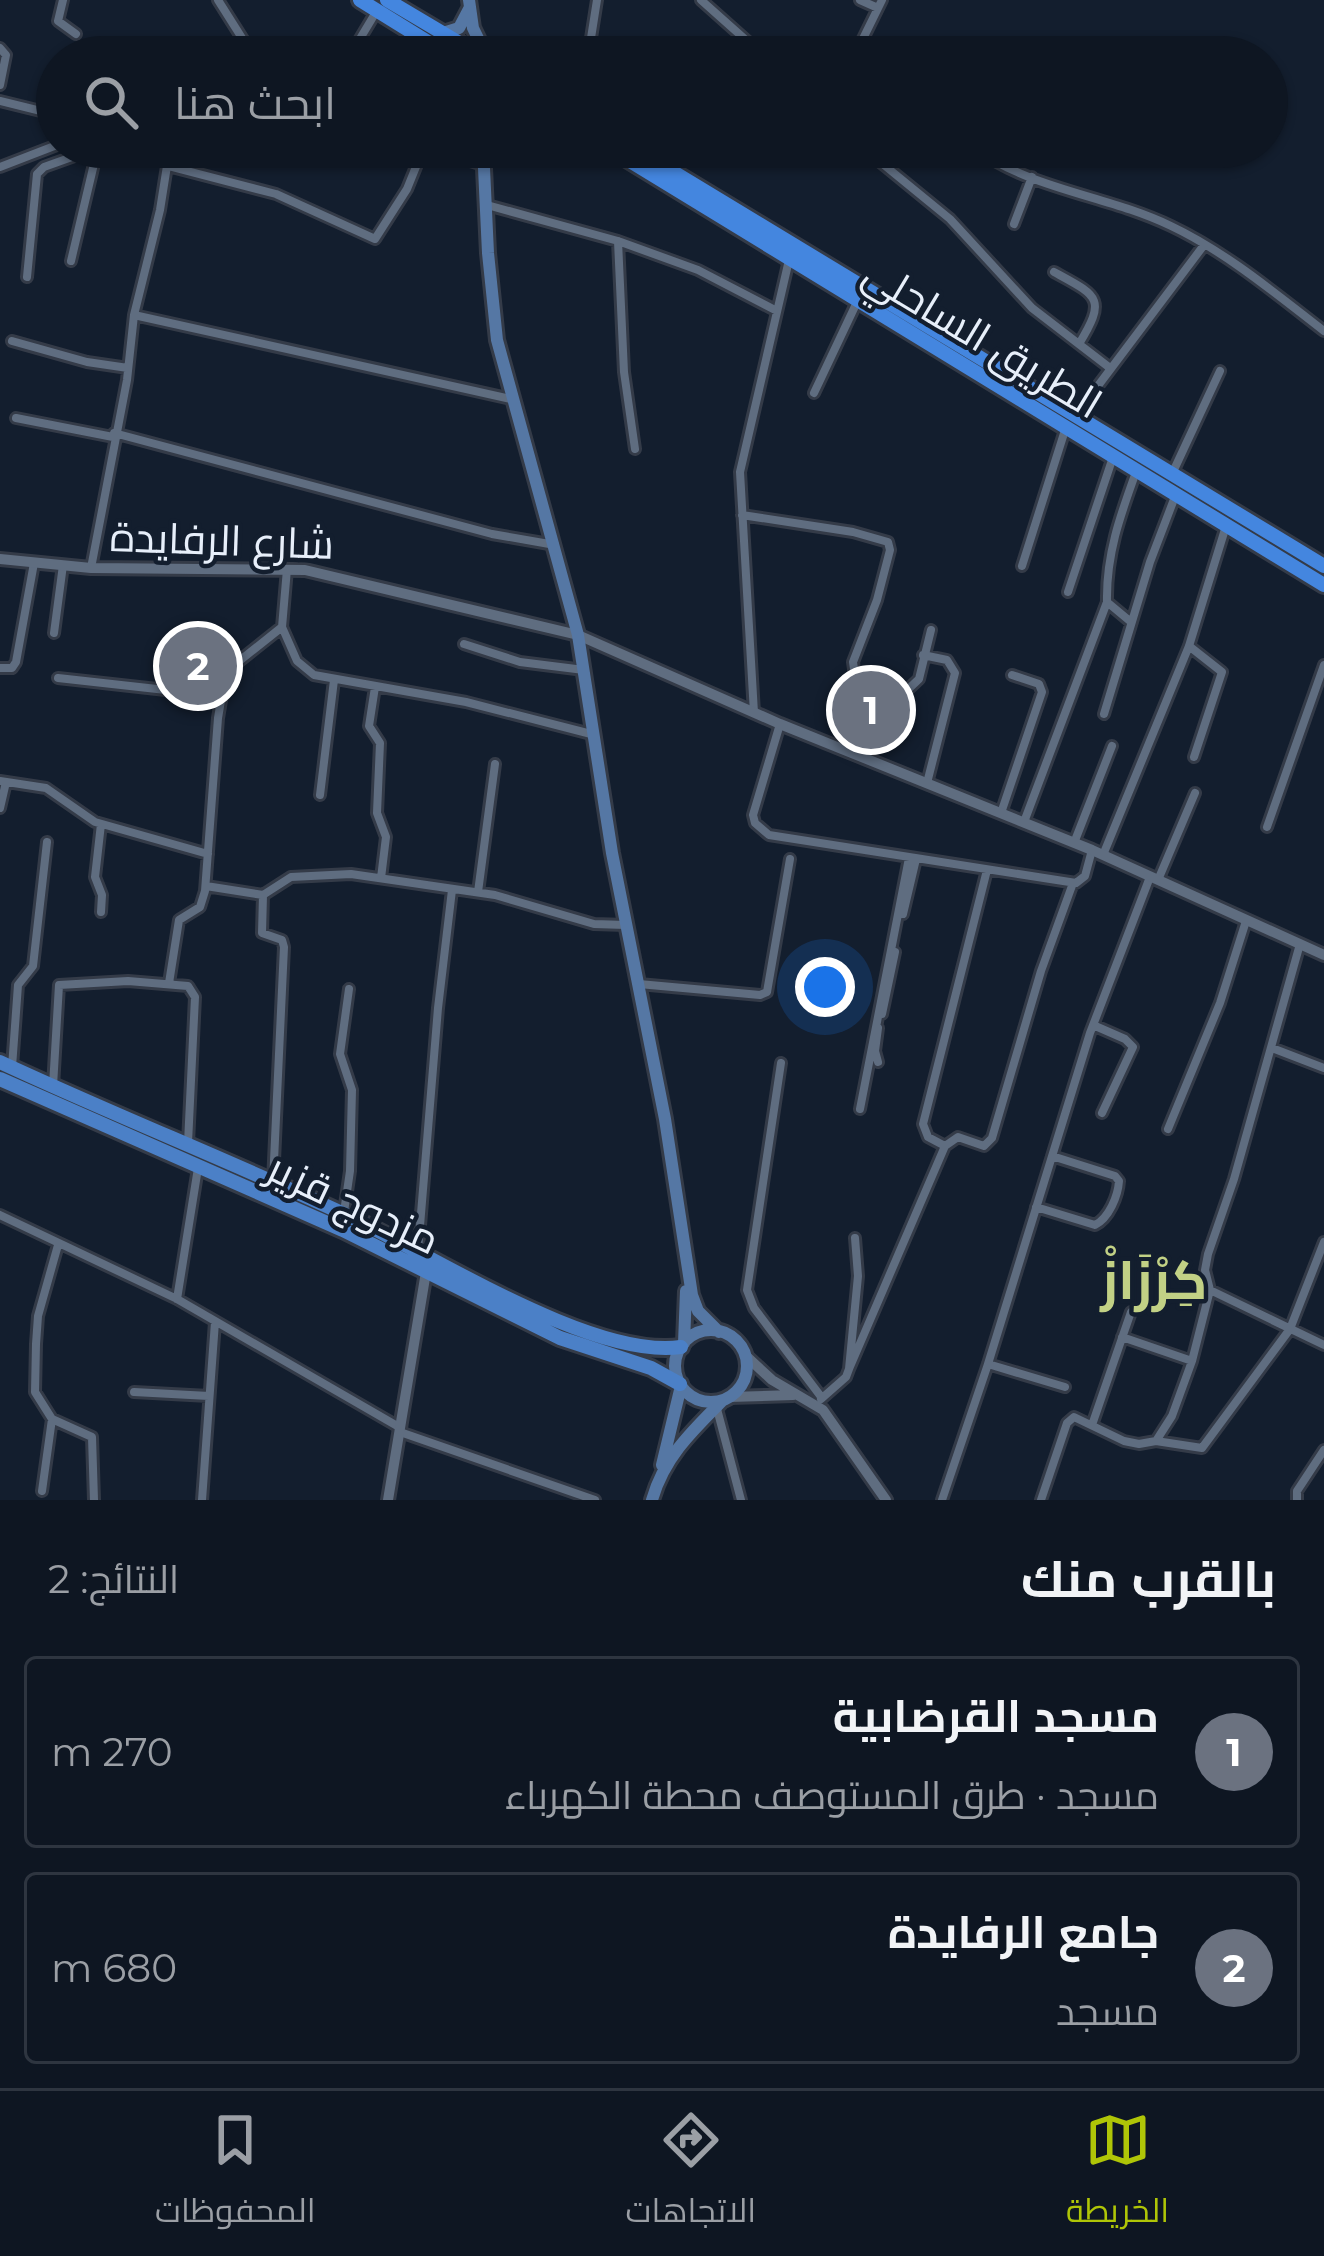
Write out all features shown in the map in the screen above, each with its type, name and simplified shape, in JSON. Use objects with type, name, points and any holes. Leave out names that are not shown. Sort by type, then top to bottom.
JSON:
[{"type":"highway","points":[[360,0],[382,5],[448,36]]},
{"type":"highway","points":[[382,5],[424,36]]},
{"type":"highway","name":"الطريق الساحلي","points":[[641,168],[858,300],[1324,566]]},
{"type":"highway","name":"الطريق الساحلي","points":[[665,168],[1324,585]]},
{"type":"main road","points":[[443,33],[464,24],[469,4]]},
{"type":"main road","points":[[469,4],[476,36]]},
{"type":"main road","points":[[483,168],[494,316],[511,399],[578,635],[696,1306],[745,1354],[743,1382],[685,1437],[660,1478]]},
{"type":"main road","name":"مزدوج قزير","points":[[4,1070],[53,1086],[344,1214],[426,1272],[560,1338],[651,1368],[680,1384]]},
{"type":"main road","name":"مزدوج قزير","points":[[4,1070],[198,1168],[394,1247],[418,1250],[567,1324],[643,1348],[682,1345]]},
{"type":"main road","points":[[652,1500],[680,1384],[676,1369],[682,1345],[686,1260]]},
{"type":"main road","points":[[682,1345],[702,1332],[719,1332]]},
{"type":"main road","points":[[680,1384],[700,1400],[723,1401]]},
{"type":"street","points":[[63,0],[58,21],[76,34]]},
{"type":"street","points":[[218,0],[241,36]]},
{"type":"street","points":[[591,36],[597,0]]},
{"type":"street","points":[[860,0],[880,4],[864,36]]},
{"type":"street","points":[[705,1],[742,36]]},
{"type":"street","points":[[362,36],[382,5]]},
{"type":"street","points":[[0,48],[6,55],[0,85]]},
{"type":"street","points":[[0,100],[36,109]]},
{"type":"street","points":[[0,167],[36,153]]},
{"type":"street","points":[[27,277],[37,174],[43,168]]},
{"type":"street","points":[[71,261],[93,168]]},
{"type":"street","points":[[91,568],[134,315],[168,168]]},
{"type":"street","points":[[176,168],[276,194],[375,239],[416,168]]},
{"type":"street","points":[[888,168],[950,218],[1018,296],[1110,368]]},
{"type":"street","points":[[1009,168],[1147,216],[1204,244],[1324,331]]},
{"type":"street","points":[[1014,224],[1031,177]]},
{"type":"street","points":[[485,205],[617,241],[698,270],[777,311]]},
{"type":"street","points":[[617,241],[624,372],[635,449]]},
{"type":"street","points":[[1022,566],[1070,422],[1204,244]]},
{"type":"street","points":[[754,713],[741,458],[790,259]]},
{"type":"street","points":[[1054,272],[1092,293],[1098,304],[1079,344]]},
{"type":"street","points":[[814,393],[858,300]]},
{"type":"street","points":[[134,315],[511,399]]},
{"type":"street","points":[[12,341],[128,368]]},
{"type":"street","points":[[1171,475],[1220,370]]},
{"type":"street","points":[[16,418],[114,435],[471,528],[555,545]]},
{"type":"street","points":[[1068,592],[1114,456]]},
{"type":"street","points":[[1024,822],[1107,602],[1105,574],[1136,470]]},
{"type":"street","points":[[1104,714],[1176,494]]},
{"type":"street","points":[[742,515],[888,542],[877,600],[853,662],[855,676],[878,692],[879,720]]},
{"type":"street","points":[[780,724],[755,805],[753,815],[759,828],[787,839],[1073,883],[1085,876],[1097,853],[1189,646],[1226,525]]},
{"type":"street","name":"شارع الرفايدة","points":[[0,559],[91,568],[287,568],[362,580],[578,635],[780,724],[1074,843],[1324,955]]},
{"type":"street","points":[[0,668],[12,668],[16,662],[34,563]]},
{"type":"street","points":[[54,633],[63,566]]},
{"type":"street","points":[[287,568],[282,627],[291,652],[305,670],[334,680],[466,702],[595,735]]},
{"type":"street","points":[[1107,602],[1131,622]]},
{"type":"street","points":[[170,983],[178,920],[200,907],[206,886],[220,696],[233,666],[282,627]]},
{"type":"street","points":[[865,758],[879,720],[919,680],[931,630]]},
{"type":"street","points":[[464,644],[520,662],[584,670]]},
{"type":"street","points":[[1189,646],[1222,672],[1194,757]]},
{"type":"street","points":[[923,655],[947,660],[955,673],[927,783]]},
{"type":"street","points":[[1267,827],[1324,665]]},
{"type":"street","points":[[1001,813],[1042,692],[1039,684],[1012,675]]},
{"type":"street","points":[[58,678],[220,696]]},
{"type":"street","points":[[320,795],[334,680]]},
{"type":"street","points":[[375,687],[369,726],[380,743],[377,813],[386,838],[381,878]]},
{"type":"street","points":[[1074,843],[1112,746]]},
{"type":"street","points":[[478,892],[495,764]]},
{"type":"street","points":[[0,808],[3,782],[46,788],[101,824],[208,854]]},
{"type":"street","points":[[942,1500],[1093,1025],[1195,793]]},
{"type":"street","points":[[101,824],[95,877],[102,895],[101,912]]},
{"type":"street","points":[[4,1070],[18,985],[33,966],[46,842]]},
{"type":"street","points":[[878,1062],[878,1032],[913,859]]},
{"type":"street","points":[[860,1108],[913,859]]},
{"type":"street","points":[[637,984],[767,992],[790,860]]},
{"type":"street","points":[[945,1146],[928,1137],[923,1124],[987,870]]},
{"type":"street","points":[[206,886],[262,895],[303,874],[381,878],[478,892],[594,924],[626,925]]},
{"type":"street","points":[[819,1401],[846,1377],[945,1146],[954,1138],[983,1146],[992,1138],[1041,971],[1073,883]]},
{"type":"street","points":[[418,1250],[437,1008],[452,890]]},
{"type":"street","points":[[262,895],[262,933],[281,940],[284,947],[273,1183]]},
{"type":"street","points":[[1168,1129],[1220,1003],[1246,921]]},
{"type":"street","points":[[1156,1441],[1172,1416],[1192,1361],[1210,1290],[1205,1270],[1208,1254],[1300,944]]},
{"type":"street","points":[[53,1086],[58,985],[188,986],[196,997],[188,1144]]},
{"type":"street","points":[[344,1214],[352,1090],[340,1054],[350,989]]},
{"type":"street","points":[[1093,1025],[1133,1047],[1102,1113]]},
{"type":"street","points":[[1272,1048],[1324,1068]]},
{"type":"street","points":[[781,1063],[747,1290],[754,1308],[886,1500]]},
{"type":"street","points":[[1036,1207],[1096,1226],[1105,1219],[1117,1194],[1115,1176],[1052,1156]]},
{"type":"street","points":[[177,1300],[198,1168]]},
{"type":"street","points":[[0,1228],[2,1216],[177,1300],[399,1429],[596,1500]]},
{"type":"street","points":[[849,1369],[858,1276],[855,1238]]},
{"type":"street","points":[[1041,1500],[1067,1423],[1074,1417],[1124,1441],[1196,1449],[1207,1445],[1290,1329],[1324,1242]]},
{"type":"street","points":[[58,1245],[41,1301],[35,1392],[52,1419],[92,1437],[94,1500]]},
{"type":"street","points":[[388,1500],[426,1272]]},
{"type":"street","points":[[1210,1290],[1324,1345]]},
{"type":"street","points":[[1092,1425],[1131,1312]]},
{"type":"street","points":[[202,1500],[215,1322]]},
{"type":"street","points":[[1122,1337],[1192,1361]]},
{"type":"street","points":[[745,1354],[772,1380],[802,1396]]},
{"type":"street","points":[[988,1364],[1065,1387]]},
{"type":"street","points":[[134,1392],[208,1396]]},
{"type":"street","points":[[741,1500],[723,1401],[783,1393],[819,1401]]},
{"type":"street","points":[[42,1491],[52,1419]]},
{"type":"street","points":[[1297,1500],[1297,1491],[1324,1450]]},
{"type":"street","points":[[564,1500],[566,1488]]},
{"type":"place","name":"جامع الرفايدة","points":[[198,666]]},
{"type":"place","name":"مسجد القرضابية","points":[[871,710]]},
{"type":"district","name":"كِرْزَازْ","points":[[1154,1280]]}]
